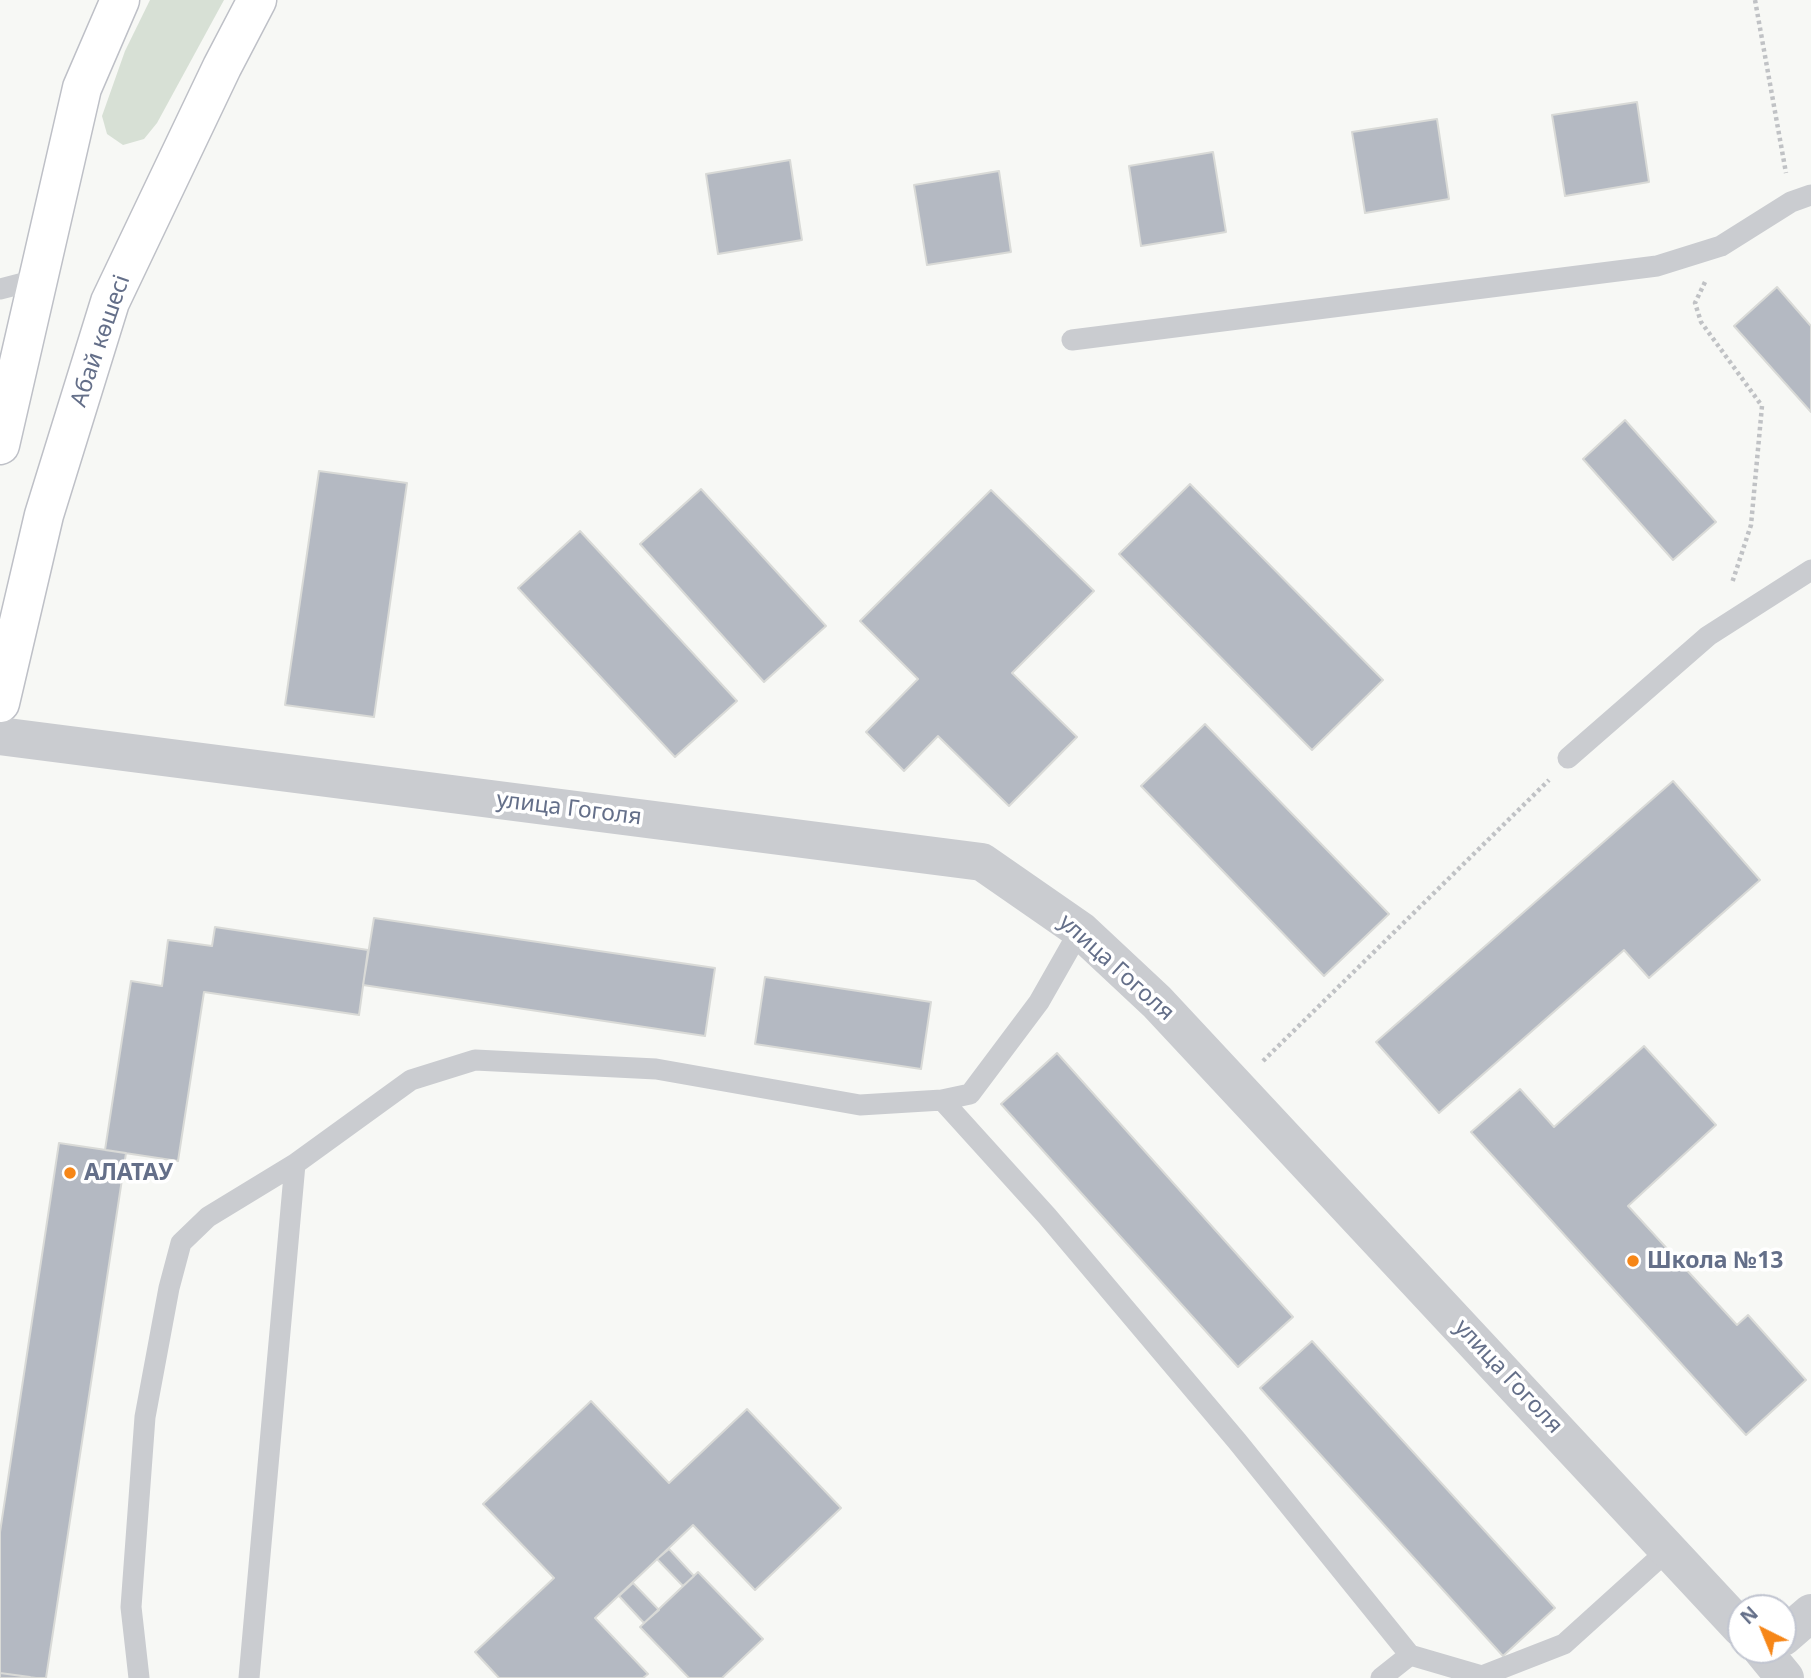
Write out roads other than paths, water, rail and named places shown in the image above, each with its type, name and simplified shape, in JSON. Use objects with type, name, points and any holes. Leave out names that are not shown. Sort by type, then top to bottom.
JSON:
[{"type":"main road","points":[[0,445],[82,88],[120,0]]},
{"type":"main road","name":"Абай көшесі","points":[[0,703],[44,515],[110,302],[257,0]]},
{"type":"street","name":"улица Гоголя","points":[[0,736],[982,862],[1080,930],[1157,1002],[1668,1550],[1727,1609]]},
{"type":"street","points":[[1797,1624],[1811,1613]]},
{"type":"lane","points":[[1072,340],[1657,266],[1721,246],[1801,198]]},
{"type":"lane","points":[[0,289],[39,279]]},
{"type":"lane","points":[[1567,758],[1708,636],[1811,570]]},
{"type":"lane","points":[[139,1678],[131,1606],[145,1416],[169,1287],[181,1243],[208,1217],[295,1164],[411,1080],[475,1060],[656,1069],[860,1105],[942,1100],[970,1094],[1039,1002],[1080,930]]},
{"type":"lane","points":[[942,1100],[1046,1216],[1237,1441],[1410,1655],[1482,1676],[1564,1644],[1668,1550]]},
{"type":"lane","points":[[249,1678],[295,1164]]},
{"type":"lane","points":[[1381,1678],[1410,1655]]},
{"type":"place","name":"АЛАТАУ","points":[[70,1173]]},
{"type":"place","name":"Школа №13","points":[[1633,1261]]}]
